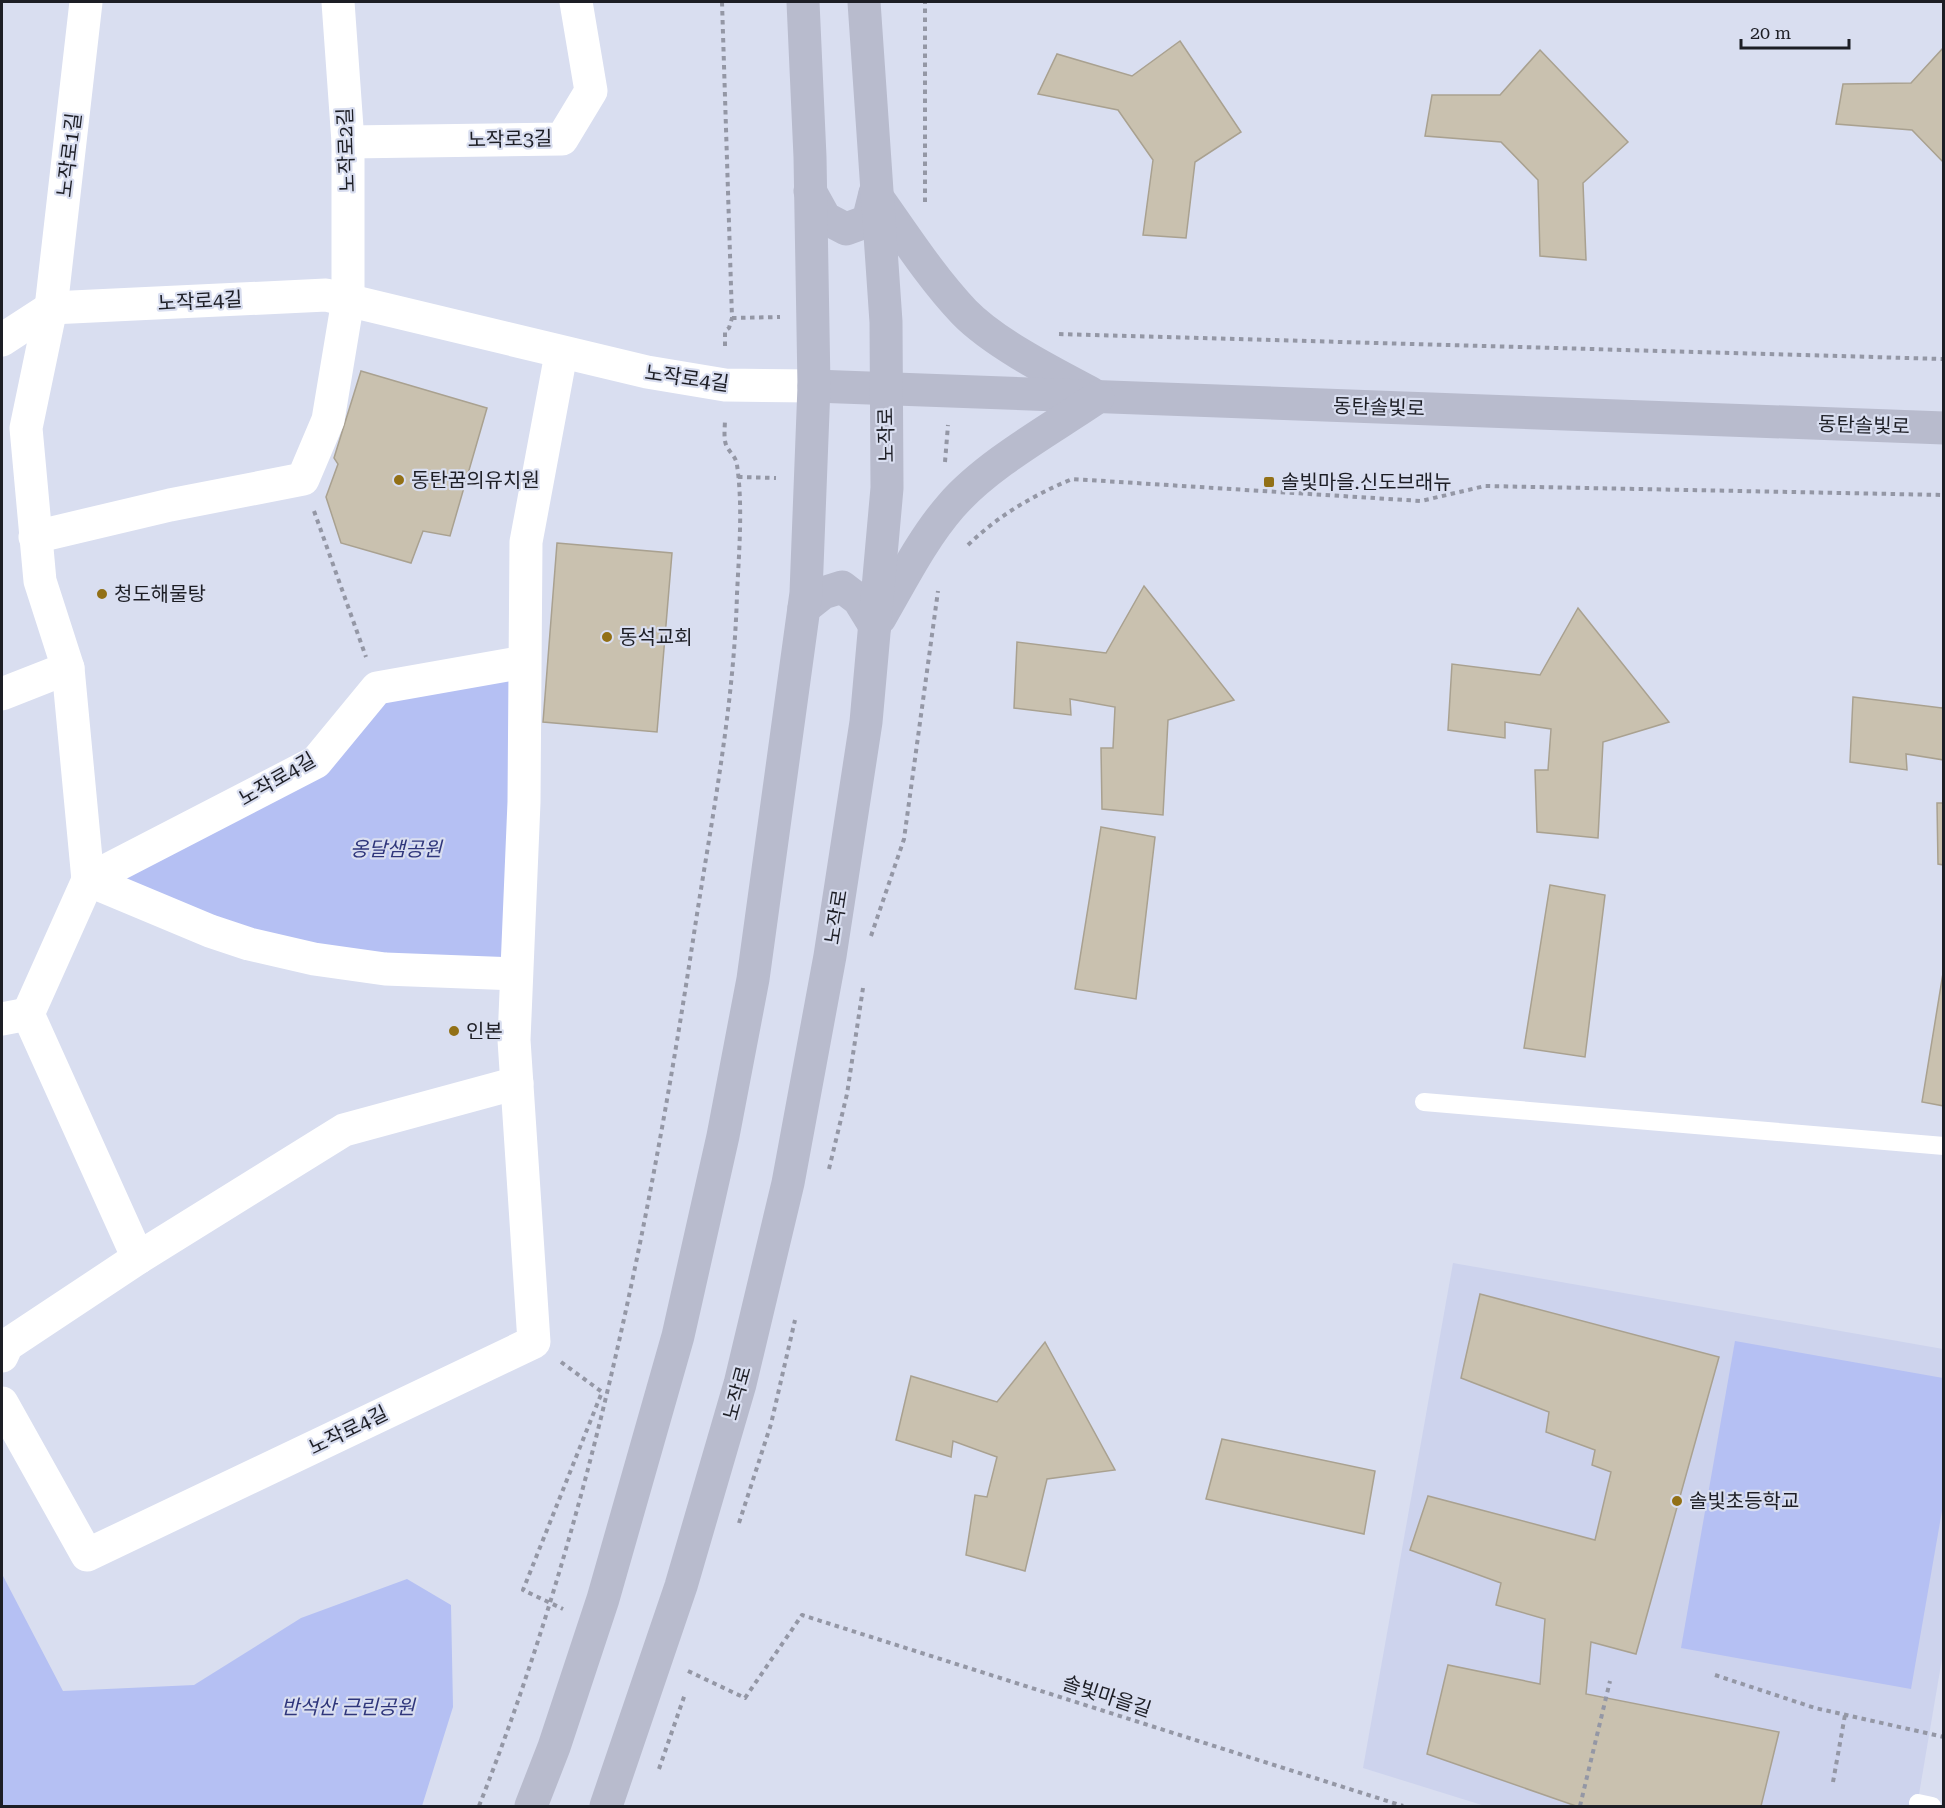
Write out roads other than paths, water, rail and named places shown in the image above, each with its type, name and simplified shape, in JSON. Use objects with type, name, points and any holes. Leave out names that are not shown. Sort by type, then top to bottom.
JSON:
[{"type":"street","name":"노작로1길","points":[[51,308],[87,2]]},
{"type":"street","name":"노작로2길","points":[[338,2],[348,142],[348,300]]},
{"type":"street","name":"노작로3길","points":[[348,142],[562,139],[591,91],[576,2]]},
{"type":"street","points":[[531,1806],[554,1747],[603,1599],[680,1325],[723,1136],[753,979],[804,608],[814,386],[803,2]]},
{"type":"street","name":"노작로","points":[[606,1806],[667,1628],[740,1384],[788,1183],[844,863],[866,722],[887,488],[886,322],[875,194],[864,2]]},
{"type":"street","points":[[810,191],[825,218],[846,229],[868,221],[875,194]]},
{"type":"street","points":[[804,608],[823,593],[842,587],[859,600],[874,626],[916,557],[951,506],[982,477],[1098,397],[1042,367],[965,313],[921,259],[875,194]]},
{"type":"street","name":"노작로4길","points":[[51,308],[326,295],[561,354],[647,372],[725,385],[814,386]]},
{"type":"street","points":[[35,537],[170,505],[303,479],[328,420],[348,300]]},
{"type":"street","points":[[2,340],[51,308]]},
{"type":"street","points":[[51,308],[26,428],[40,581],[68,668],[88,880],[15,1017],[138,1258]]},
{"type":"street","points":[[2,1356],[7,1345],[138,1258],[344,1131],[517,1083],[514,1040],[524,802],[526,542],[561,354]]},
{"type":"street","name":"동탄솔빛로","points":[[814,386],[1944,428]]},
{"type":"street","name":"노작로4길","points":[[88,880],[316,762],[377,688],[524,662]]},
{"type":"street","points":[[2,694],[68,668]]},
{"type":"street","points":[[88,880],[210,931],[249,944],[314,959],[385,969],[516,974]]},
{"type":"street","name":"노작로4길","points":[[2,1403],[87,1555],[534,1342],[517,1083]]},
{"type":"lane","points":[[1424,1102],[1944,1146]]},
{"type":"place","name":"동탄꿈의유치원","points":[[399,480]]},
{"type":"place","name":"솔빛마을.신도브래뉴","points":[[1269,482]]},
{"type":"place","name":"청도해물탕","points":[[102,594]]},
{"type":"place","name":"동석교회","points":[[607,637]]},
{"type":"place","name":"인본","points":[[454,1031]]},
{"type":"place","name":"솔빛초등학교","points":[[1677,1501]]},
{"type":"park label","name":"옹달샘공원","points":[[396,849]]},
{"type":"park label","name":"반석산 근린공원","points":[[348,1707]]}]
